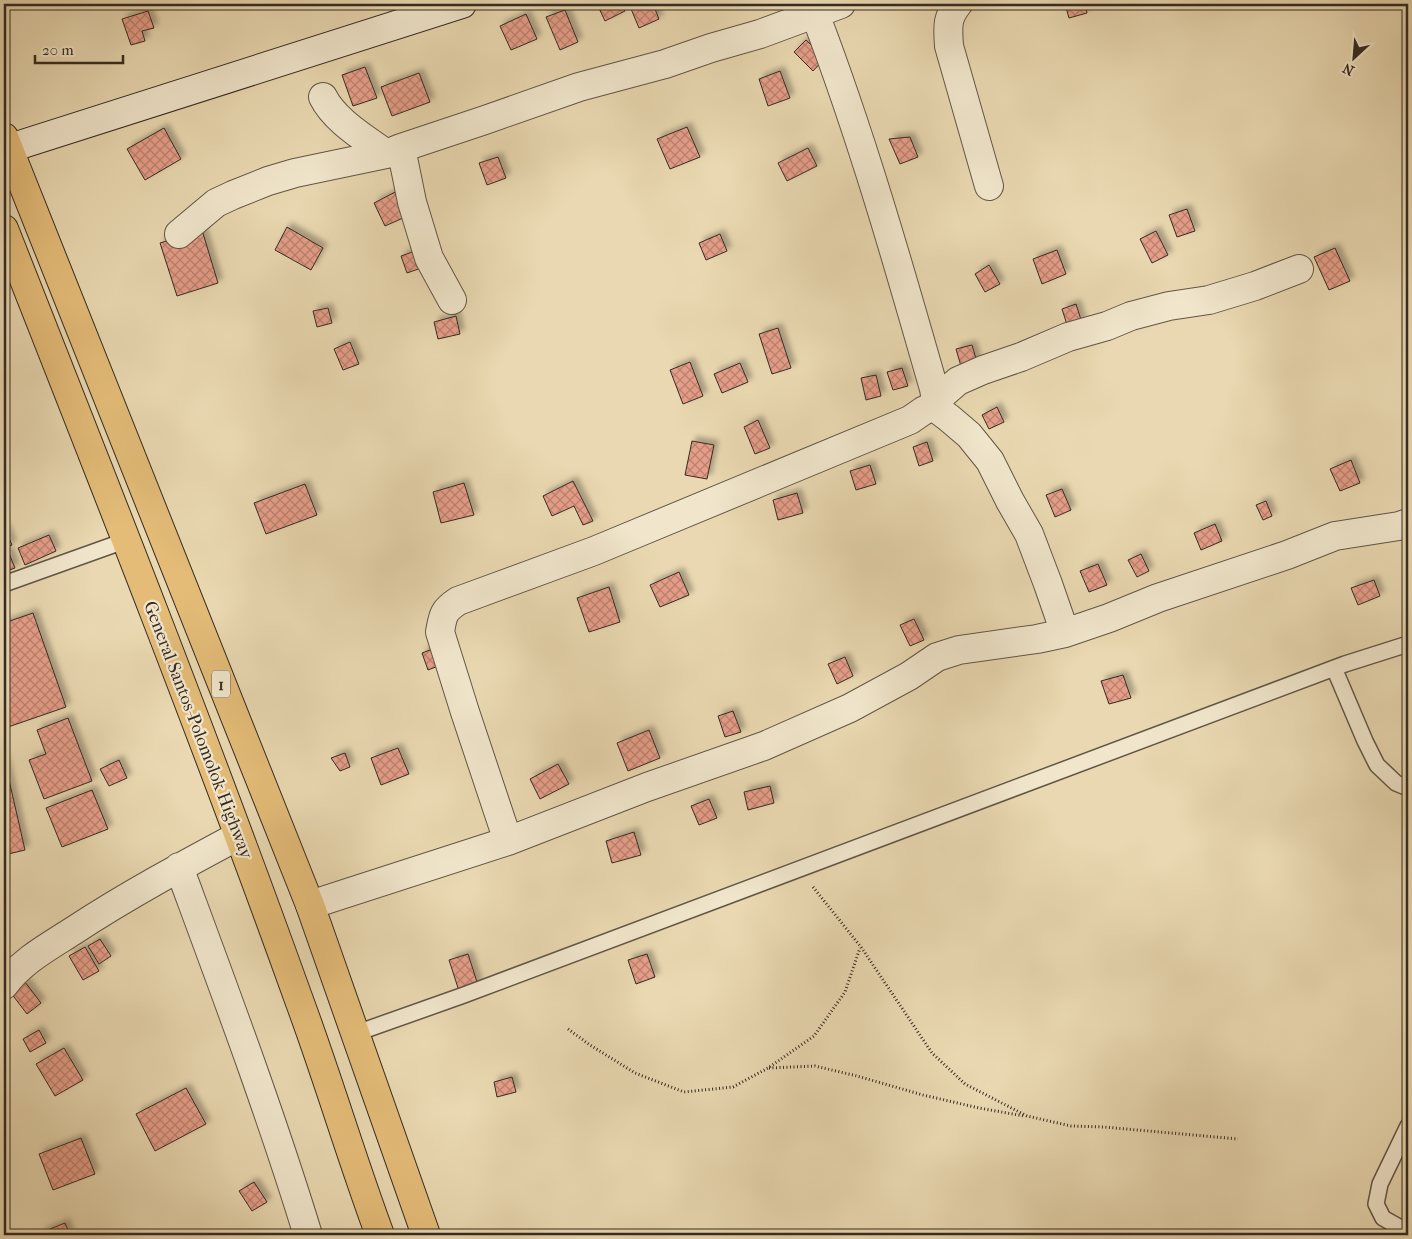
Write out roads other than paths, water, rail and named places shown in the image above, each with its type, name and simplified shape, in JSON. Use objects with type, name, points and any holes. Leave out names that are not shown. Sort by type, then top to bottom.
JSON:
[{"type":"highway","name":"1","points":[[5,145],[310,905],[426,1235]]},
{"type":"highway","name":"General Santos-Polomolok Highway","points":[[4,229],[127,540],[238,836],[300,1002],[380,1235]]},
{"type":"street","points":[[5,145],[462,4]]},
{"type":"street","points":[[179,234],[216,203],[268,181],[393,151],[579,87],[665,64],[760,34],[840,4]]},
{"type":"street","points":[[958,4],[952,11],[947,24],[949,46],[989,186]]},
{"type":"street","points":[[815,14],[872,176],[932,380],[934,403],[969,435],[990,460],[1029,534],[1065,633]]},
{"type":"street","points":[[323,97],[336,116],[393,151],[412,202],[429,258],[452,300]]},
{"type":"street","points":[[508,841],[440,632],[442,619],[448,608],[458,601],[594,551],[910,420],[934,403],[958,381],[983,370],[1021,357],[1068,337],[1107,326],[1131,316],[1169,306],[1209,300],[1299,270]]},
{"type":"street","points":[[310,905],[508,841],[647,786],[764,746],[850,708],[910,676],[937,657],[959,650],[1065,633],[1158,598],[1287,555],[1335,536],[1398,526],[1408,522]]},
{"type":"street","points":[[4,984],[12,973],[36,955],[107,909],[179,867],[238,836]]},
{"type":"street","points":[[179,867],[278,1140],[308,1235]]},
{"type":"lane","points":[[4,584],[127,540]]},
{"type":"lane","points":[[354,1034],[464,995],[1334,668],[1408,644]]},
{"type":"lane","points":[[1334,668],[1365,741],[1378,765],[1396,783],[1408,788]]},
{"type":"lane","points":[[1408,1126],[1380,1184],[1376,1204],[1383,1218],[1408,1232]]}]
